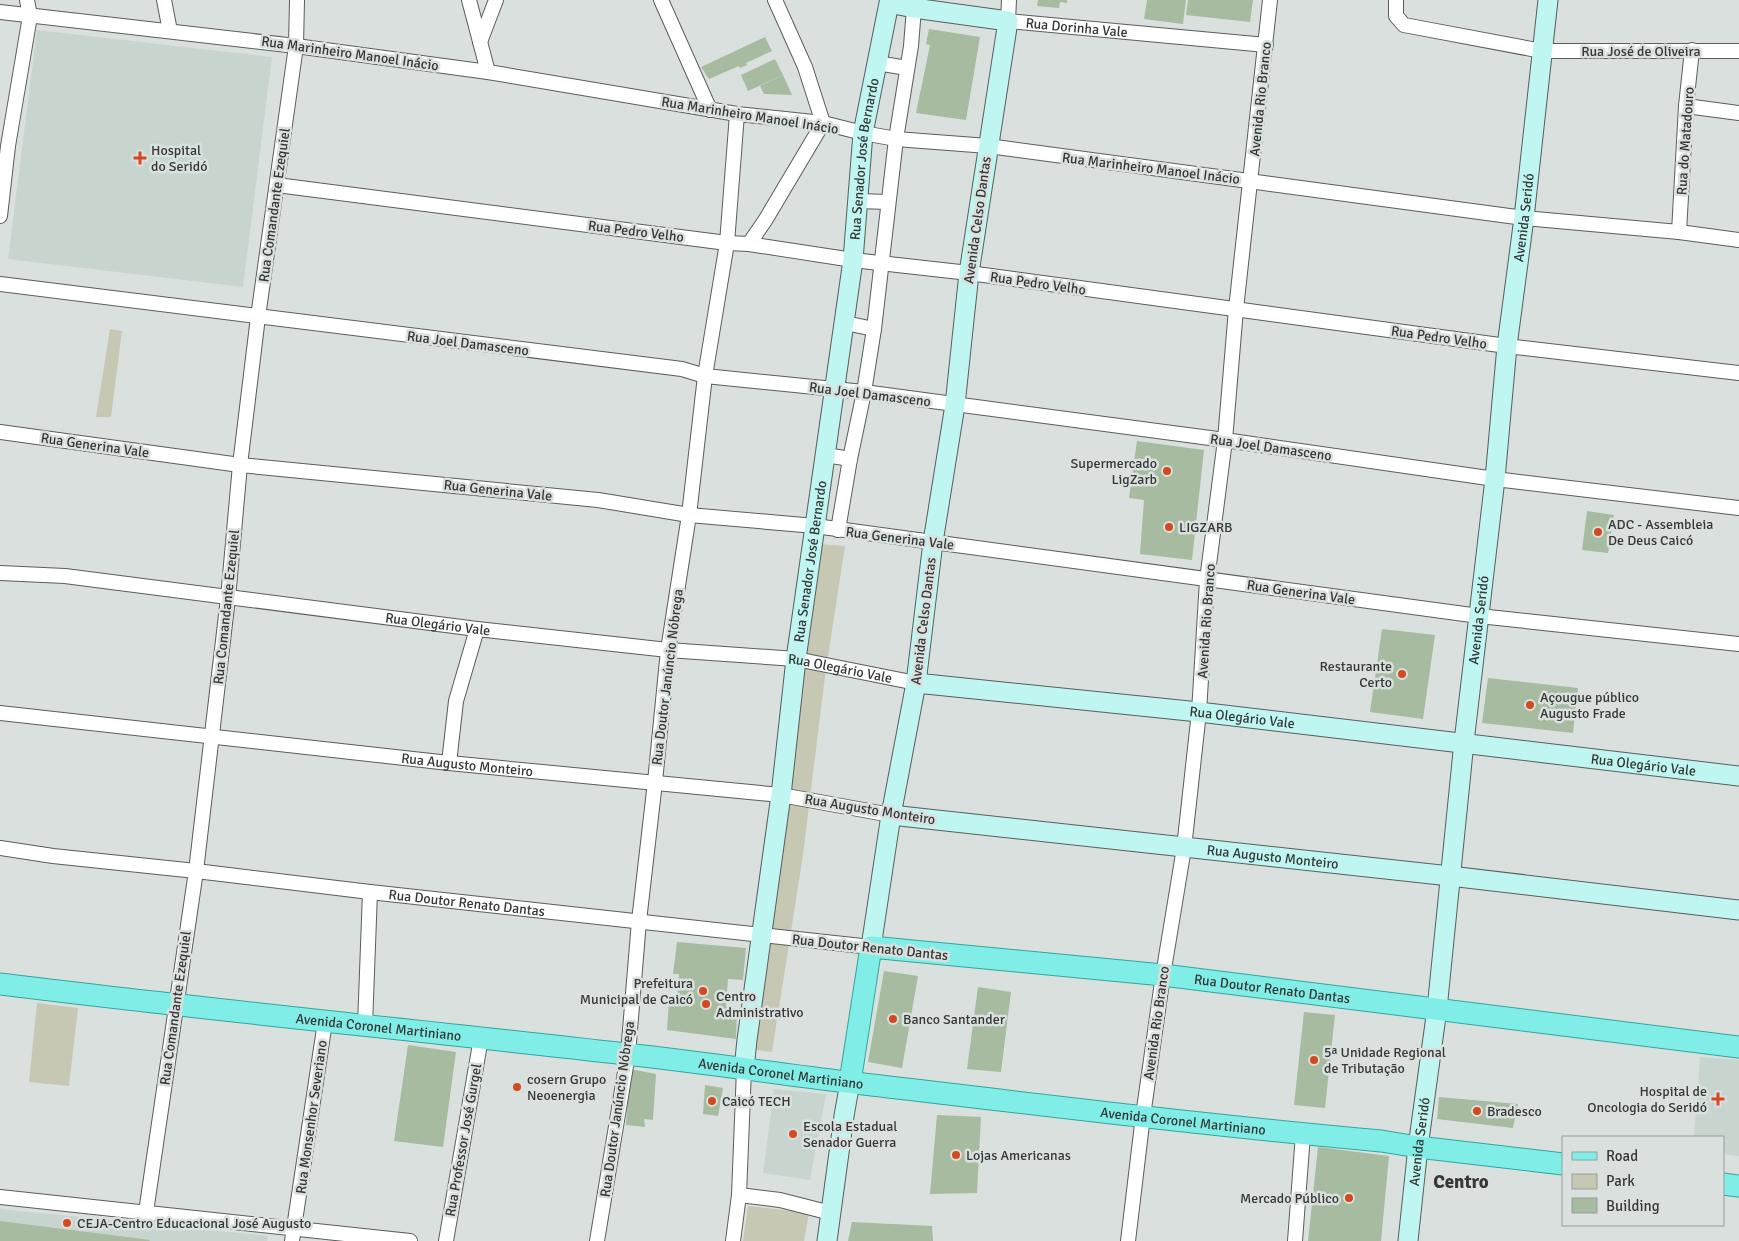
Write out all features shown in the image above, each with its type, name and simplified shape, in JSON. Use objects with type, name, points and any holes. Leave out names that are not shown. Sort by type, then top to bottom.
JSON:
[{"type":"main road","name":"Avenida Seridó","points":[[1408,1241],[1418,1147],[1437,1009],[1464,742],[1495,479],[1507,346],[1524,218],[1548,0]]},
{"type":"main road","name":"Rua Dorinha Vale","points":[[889,3],[1008,22]]},
{"type":"main road","name":"Rua Senador José Bernardo","points":[[744,1069],[781,795],[796,659],[845,323],[853,260],[863,133],[889,3]]},
{"type":"main road","name":"Avenida Celso Dantas","points":[[827,1241],[844,1116],[891,815],[916,683],[934,542],[955,405],[969,273],[1008,22]]},
{"type":"main road","name":"Rua Olegário Vale","points":[[916,683],[1199,712],[1739,776]]},
{"type":"main road","name":"Rua Augusto Monteiro","points":[[891,815],[1450,876],[1739,910]]},
{"type":"main road","name":"Rua Doutor Renato Dantas","points":[[871,947],[1163,975],[1739,1047]]},
{"type":"main road","name":"Avenida Coronel Martiniano","points":[[0,984],[175,1006],[628,1054],[1143,1116],[1303,1134],[1381,1140],[1418,1147],[1562,1164]]},
{"type":"main road","points":[[1724,1184],[1739,1186]]},
{"type":"street","points":[[0,216],[4,145],[30,16],[27,0]]},
{"type":"street","points":[[164,0],[170,30]]},
{"type":"street","name":"Rua Comandante Ezequiel","points":[[146,1212],[196,871],[228,598],[240,465],[258,317],[296,46],[297,0]]},
{"type":"street","points":[[470,0],[488,72]]},
{"type":"street","points":[[480,42],[496,0]]},
{"type":"street","points":[[661,0],[710,110]]},
{"type":"street","points":[[750,244],[823,123],[805,67],[775,0]]},
{"type":"street","name":"Avenida Celso Dantas","points":[[1008,22],[1009,0]]},
{"type":"street","name":"Avenida Rio Branco","points":[[1128,1241],[1163,975],[1184,848],[1199,712],[1208,580],[1225,440],[1236,309],[1252,181],[1270,0]]},
{"type":"street","name":"Rua José de Oliveira","points":[[1395,6],[1399,20],[1404,25],[1542,51],[1739,51]]},
{"type":"street","name":"Rua Senador José Bernardo","points":[[838,530],[874,329],[888,202],[911,46],[914,8]]},
{"type":"street","name":"Rua Marinheiro Manoel Inácio","points":[[0,12],[170,30],[488,72],[710,110],[823,123],[896,139],[988,146],[1524,218],[1679,232],[1739,240]]},
{"type":"street","name":"Rua Dorinha Vale","points":[[1008,22],[1266,45]]},
{"type":"street","name":"Rua do Matadouro","points":[[1679,232],[1686,106],[1692,50]]},
{"type":"street","points":[[877,63],[907,68]]},
{"type":"street","points":[[1686,106],[1739,113]]},
{"type":"street","name":"Rua Doutor Janúncio Nóbrega","points":[[597,1241],[628,1054],[639,921],[668,650],[689,515],[705,376],[727,243],[738,114]]},
{"type":"street","name":"Rua Pedro Velho","points":[[277,185],[727,243],[750,244],[853,260],[969,273],[1507,346],[1739,373]]},
{"type":"street","points":[[858,200],[888,202]]},
{"type":"street","name":"Rua Joel Damasceno","points":[[0,284],[682,369],[705,376],[864,392],[1225,440],[1495,479],[1739,508]]},
{"type":"street","points":[[845,323],[874,329]]},
{"type":"street","name":"Rua Generina Vale","points":[[0,432],[240,465],[598,500],[689,515],[815,526],[1479,616],[1739,644]]},
{"type":"street","points":[[826,456],[850,459]]},
{"type":"street","name":"Rua Olegário Vale","points":[[0,573],[65,576],[477,629],[668,650],[796,659],[916,683]]},
{"type":"street","points":[[449,763],[456,702],[477,629]]},
{"type":"street","name":"Rua Augusto Monteiro","points":[[0,713],[449,763],[781,795],[891,815]]},
{"type":"street","name":"Rua Doutor Renato Dantas","points":[[0,848],[53,856],[871,947]]},
{"type":"street","points":[[365,1026],[370,892]]},
{"type":"street","name":"Rua Monsenhor Severiano","points":[[293,1235],[325,1022]]},
{"type":"street","name":"Rua Professor José Gurgel","points":[[446,1241],[481,1038]]},
{"type":"street","name":"Rua Senador José Bernardo","points":[[733,1241],[739,1195],[744,1069]]},
{"type":"street","points":[[1295,1241],[1303,1134]]},
{"type":"street","points":[[739,1195],[780,1200],[831,1213]]},
{"type":"street","points":[[0,1196],[146,1212],[293,1235],[410,1241]]},
{"type":"shaded area","name":"Hospital do Seridó","points":[[37,30],[272,57],[243,287],[8,259]]},
{"type":"shaded area","name":"Hospital de Oncologia do Seridó","points":[[1700,1057],[1739,1060],[1739,1156],[1724,1154],[1724,1136],[1694,1136]]},
{"type":"shaded area","name":"Escola Estadual Senador Guerra","points":[[774,1089],[826,1094],[810,1180],[763,1173]]},
{"type":"shaded area","name":"CEJA-Centro Educacional José Augusto","points":[[0,1209],[268,1236],[267,1241],[0,1241]]},
{"type":"green space","points":[[110,329],[122,331],[111,417],[96,417]]},
{"type":"green space","points":[[817,544],[845,546],[825,676],[803,855],[772,1052],[750,1049]]},
{"type":"green space","points":[[37,1003],[78,1008],[69,1086],[29,1082]]},
{"type":"green space","points":[[748,1206],[809,1213],[804,1241],[743,1241]]},
{"type":"building","points":[[1038,0],[1067,0],[1067,3],[1060,2],[1059,8],[1037,6]]},
{"type":"building","points":[[1147,0],[1186,0],[1183,24],[1144,19]]},
{"type":"building","points":[[1188,0],[1253,0],[1250,22],[1186,15]]},
{"type":"building","points":[[929,29],[980,37],[966,120],[916,113],[930,45],[926,44]]},
{"type":"building","points":[[765,37],[772,51],[746,63],[747,65],[740,68],[739,66],[709,79],[701,67]]},
{"type":"building","points":[[775,59],[783,75],[748,91],[741,75]]},
{"type":"building","points":[[783,75],[792,95],[764,94],[760,86]]},
{"type":"building","name":"LIGZARB","points":[[1137,441],[1204,450],[1192,560],[1140,554],[1144,500],[1129,498]]},
{"type":"building","name":"ADC - Assembleia De Deus Caicó","points":[[1587,511],[1614,515],[1608,553],[1582,550]]},
{"type":"building","name":"Restaurante Certo","points":[[1382,629],[1435,635],[1423,719],[1370,712]]},
{"type":"building","name":"Açougue público Augusto Frade","points":[[1488,678],[1578,688],[1573,733],[1482,723]]},
{"type":"building","name":"Prefeitura Municipal de Caicó","points":[[677,942],[746,948],[743,980],[728,979],[726,1007],[737,1009],[736,1039],[667,1030],[669,1001],[677,1002],[679,974],[673,974]]},
{"type":"building","name":"Banco Santander","points":[[884,971],[918,976],[902,1068],[868,1062]]},
{"type":"building","points":[[978,987],[1011,992],[1001,1072],[967,1069]]},
{"type":"building","name":"5ª Unidade Regional de Tributação","points":[[1304,1012],[1335,1015],[1325,1108],[1294,1105]]},
{"type":"building","points":[[408,1045],[456,1052],[443,1147],[394,1141]]},
{"type":"building","points":[[630,1069],[656,1074],[653,1120],[644,1119],[645,1127],[626,1125]]},
{"type":"building","name":"Caicó TECH","points":[[705,1085],[723,1088],[718,1116],[703,1114]]},
{"type":"building","name":"Bradesco","points":[[1439,1097],[1518,1104],[1513,1128],[1437,1119]]},
{"type":"building","name":"Lojas Americanas","points":[[937,1115],[981,1117],[977,1193],[930,1194]]},
{"type":"building","name":"Mercado Público","points":[[1318,1147],[1389,1156],[1381,1241],[1308,1241]]},
{"type":"building","points":[[0,1221],[150,1240],[0,1241]]},
{"type":"building","points":[[852,1222],[932,1226],[933,1241],[848,1241]]},
{"type":"place","name":"Hospital do Seridó","points":[[140,158]]},
{"type":"place","name":"Supermercado LigZarb","points":[[1167,471]]},
{"type":"place","name":"LIGZARB","points":[[1169,527]]},
{"type":"place","name":"ADC - Assembleia De Deus Caicó","points":[[1598,532]]},
{"type":"place","name":"Restaurante Certo","points":[[1402,674]]},
{"type":"place","name":"Açougue público Augusto Frade","points":[[1530,705]]},
{"type":"place","name":"Prefeitura Municipal de Caicó","points":[[703,991]]},
{"type":"place","name":"Centro Administrativo","points":[[706,1004]]},
{"type":"place","name":"Banco Santander","points":[[893,1019]]},
{"type":"place","name":"5ª Unidade Regional de Tributação","points":[[1314,1060]]},
{"type":"place","name":"cosern Grupo Neoenergia","points":[[517,1087]]},
{"type":"place","name":"Hospital de Oncologia do Seridó","points":[[1718,1099]]},
{"type":"place","name":"Caicó TECH","points":[[712,1101]]},
{"type":"place","name":"Bradesco","points":[[1477,1111]]},
{"type":"place","name":"Escola Estadual Senador Guerra","points":[[793,1134]]},
{"type":"place","name":"Lojas Americanas","points":[[956,1155]]},
{"type":"place","name":"Mercado Público","points":[[1349,1198]]},
{"type":"place","name":"CEJA-Centro Educacional José Augusto","points":[[67,1223]]},
{"type":"district","name":"Centro","points":[[1461,1181]]}]
